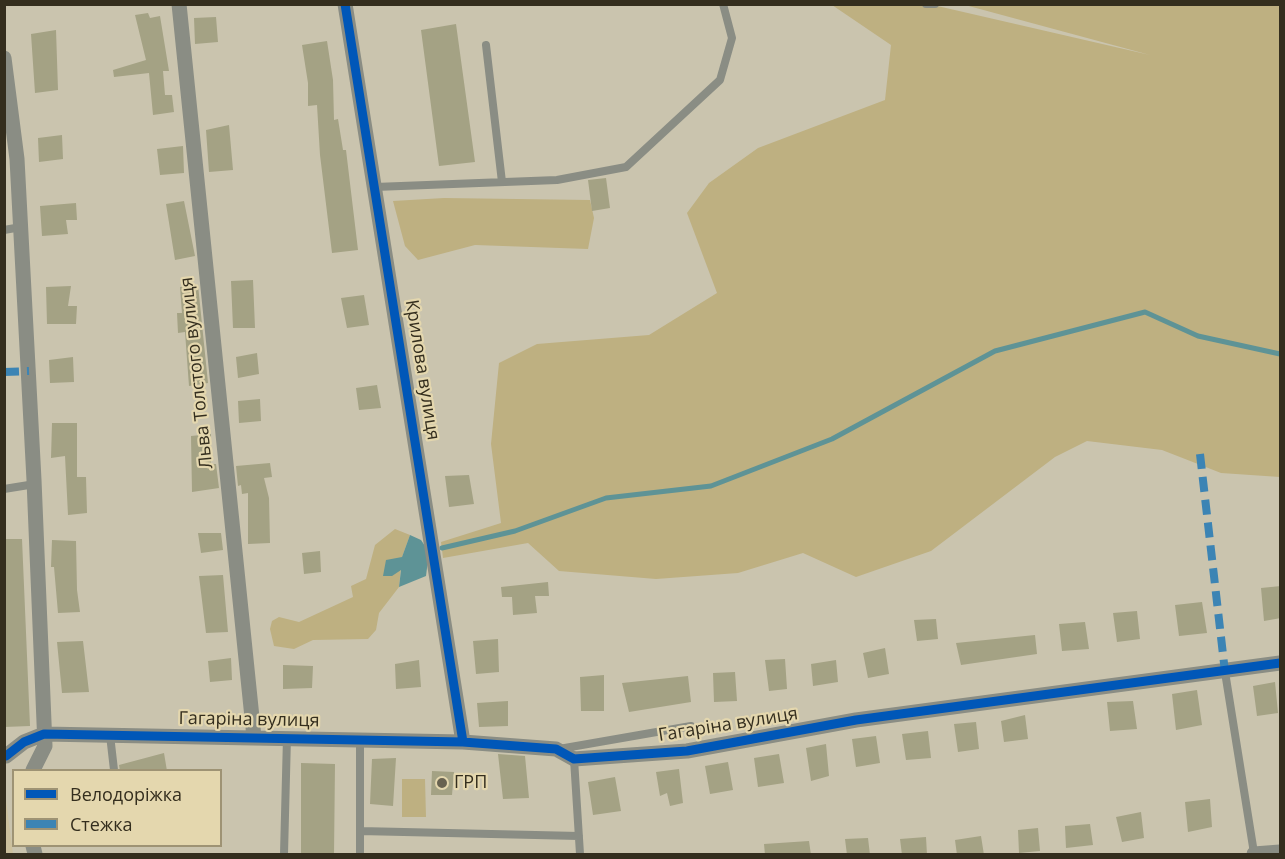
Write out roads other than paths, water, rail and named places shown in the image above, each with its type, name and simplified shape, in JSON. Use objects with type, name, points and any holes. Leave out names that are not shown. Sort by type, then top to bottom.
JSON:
[{"type":"street","name":"Льва Толстого вулиця","points":[[179,4],[254,737]]},
{"type":"street","name":"Крилова вулиця","points":[[345,4],[464,742]]},
{"type":"street","points":[[4,58],[17,159],[35,484],[45,746],[34,769]]},
{"type":"street","name":"Гагаріна вулиця","points":[[5,756],[24,742],[44,734],[464,742],[556,749],[574,759],[687,752],[856,720],[1281,663]]},
{"type":"street","points":[[5,756],[13,769]]},
{"type":"street","points":[[1254,854],[1281,852]]},
{"type":"lane","points":[[375,187],[557,180],[626,167],[720,80],[732,38],[723,4]]},
{"type":"lane","points":[[926,4],[935,4]]},
{"type":"lane","points":[[486,45],[502,182]]},
{"type":"lane","points":[[4,230],[21,227]]},
{"type":"lane","points":[[4,489],[35,484]]},
{"type":"lane","points":[[1225,672],[1254,854]]},
{"type":"lane","points":[[556,749],[691,726]]},
{"type":"lane","points":[[110,735],[114,769]]},
{"type":"lane","points":[[284,855],[287,737]]},
{"type":"lane","points":[[360,739],[360,855]]},
{"type":"lane","points":[[574,759],[580,855]]},
{"type":"lane","points":[[360,831],[579,836]]},
{"type":"water","points":[[410,535],[421,540],[429,552],[426,576],[399,587],[401,570],[392,576],[383,576],[386,560],[402,557]]},
{"type":"waterway","points":[[442,548],[515,531],[606,498],[711,486],[832,439],[995,351],[1145,312],[1198,336],[1280,354]]},
{"type":"place","name":"ГРП","points":[[442,783]]}]
